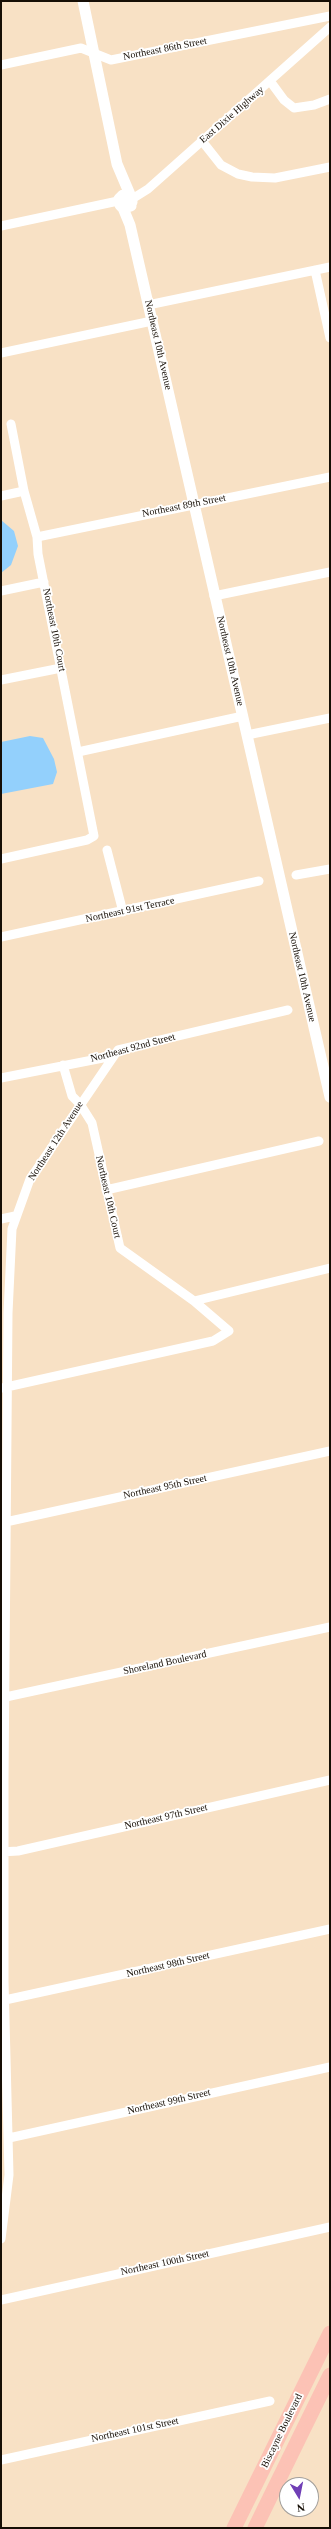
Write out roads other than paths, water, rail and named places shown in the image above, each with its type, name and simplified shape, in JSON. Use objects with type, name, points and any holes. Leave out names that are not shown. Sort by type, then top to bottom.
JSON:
[{"type":"main road","name":"Biscayne Boulevard","points":[[234,2528],[330,2333]]},
{"type":"main road","name":"Biscayne Boulevard","points":[[255,2528],[330,2375]]},
{"type":"main road","points":[[267,2460],[271,2480],[276,2485]]},
{"type":"street","name":"Northeast 10th Avenue","points":[[83,1],[148,305],[330,1097]]},
{"type":"street","name":"Northeast 86th Street","points":[[1,65],[81,48],[111,60],[330,16]]},
{"type":"street","name":"East Dixie Highway","points":[[126,201],[148,189],[330,27]]},
{"type":"street","points":[[270,81],[284,100],[294,108],[314,105],[330,99]]},
{"type":"street","points":[[202,141],[221,165],[238,174],[252,177],[275,178],[330,167]]},
{"type":"street","points":[[1,226],[126,201]]},
{"type":"street","points":[[148,305],[330,267]]},
{"type":"street","points":[[315,270],[330,338]]},
{"type":"street","points":[[1,353],[152,321]]},
{"type":"street","name":"Northeast 10th Court","points":[[1,858],[87,840],[94,836],[44,582],[37,537],[24,492],[11,424]]},
{"type":"street","name":"Northeast 89th Street","points":[[37,537],[178,506],[195,505],[330,477]]},
{"type":"street","points":[[1,496],[24,492]]},
{"type":"street","points":[[214,596],[330,572]]},
{"type":"street","points":[[1,591],[44,582]]},
{"type":"street","points":[[1,680],[61,668]]},
{"type":"street","points":[[78,752],[243,716]]},
{"type":"street","points":[[248,735],[330,718]]},
{"type":"street","points":[[107,850],[123,912]]},
{"type":"street","points":[[296,875],[330,869]]},
{"type":"street","name":"Northeast 91st Terrace","points":[[1,937],[123,912],[259,881]]},
{"type":"street","name":"Northeast 92nd Street","points":[[1,1078],[113,1056],[118,1050],[288,1010]]},
{"type":"street","name":"Northeast 12th Avenue","points":[[1,2239],[8,2175],[9,2138],[4,2113],[5,2000],[3,1982],[3,1698],[4,1388],[10,1244],[15,1216],[30,1179],[113,1056]]},
{"type":"street","name":"Northeast 10th Court","points":[[4,1388],[213,1341],[229,1331],[194,1301],[120,1248],[92,1123],[80,1104],[72,1096],[63,1065]]},
{"type":"street","points":[[106,1190],[319,1141]]},
{"type":"street","points":[[1,1219],[15,1216]]},
{"type":"street","points":[[194,1301],[330,1268]]},
{"type":"street","name":"Northeast 95th Street","points":[[4,1522],[330,1451]]},
{"type":"street","name":"Shoreland Boulevard","points":[[3,1698],[330,1627]]},
{"type":"street","name":"Northeast 97th Street","points":[[3,1852],[18,1851],[330,1780]]},
{"type":"street","name":"Northeast 98th Street","points":[[5,2000],[330,1929]]},
{"type":"street","name":"Northeast 99th Street","points":[[9,2138],[330,2067]]},
{"type":"street","name":"Northeast 100th Street","points":[[1,2300],[330,2227]]},
{"type":"street","name":"Northeast 101st Street","points":[[1,2460],[270,2401]]},
{"type":"water","points":[[1,520],[14,531],[18,546],[11,565],[1,573]]},
{"type":"water","points":[[30,736],[43,738],[54,759],[57,772],[53,784],[1,794],[1,742]]}]
